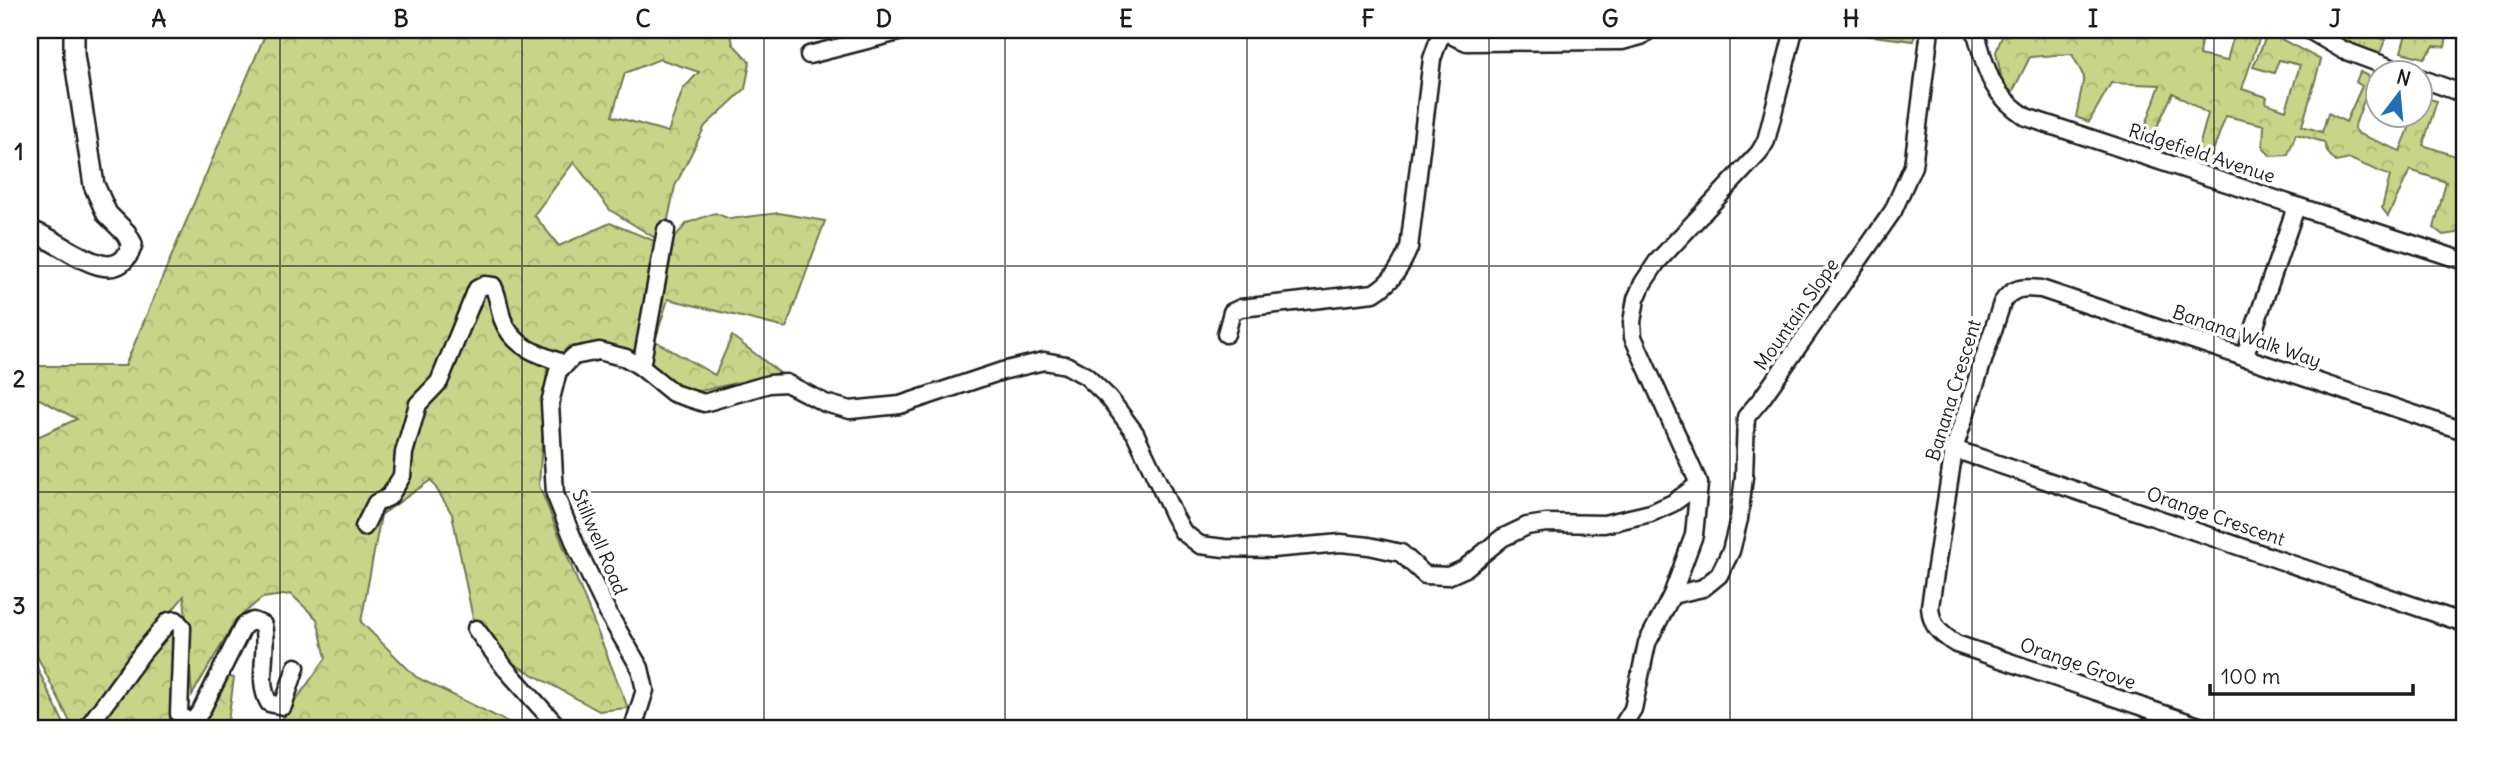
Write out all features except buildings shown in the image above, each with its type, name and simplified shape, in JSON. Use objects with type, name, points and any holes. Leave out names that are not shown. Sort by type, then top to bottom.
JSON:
[{"type":"main road","points":[[30,230],[88,261],[107,267],[122,264],[129,256],[132,244],[126,233],[107,214],[94,186],[74,55],[74,30]]},
{"type":"street","points":[[809,55],[906,30]]},
{"type":"street","points":[[1226,334],[1232,312],[1241,308],[1374,293],[1386,285],[1401,266],[1409,248],[1432,59],[1439,39],[1450,30],[1455,37],[1467,42],[1493,42],[1622,41],[1641,36],[1649,30]]},
{"type":"street","points":[[1621,728],[1633,709],[1647,643],[1672,595],[1693,535],[1699,484],[1633,337],[1632,322],[1636,299],[1657,262],[1759,153],[1766,141],[1794,30]]},
{"type":"street","name":"Mountain Slope","points":[[1672,595],[1703,588],[1719,575],[1731,551],[1739,519],[1744,478],[1746,417],[1770,387],[1893,211],[1913,166],[1930,30]]},
{"type":"street","name":"Ridgefield Avenue","points":[[1975,30],[1992,85],[2006,103],[2025,117],[2464,261]]},
{"type":"street","points":[[2309,30],[2343,50],[2370,60]]},
{"type":"street","points":[[2434,83],[2464,94]]},
{"type":"street","points":[[2245,358],[2296,207]]},
{"type":"street","points":[[641,367],[666,230]]},
{"type":"street","points":[[364,527],[376,503],[390,497],[402,476],[404,453],[418,404],[439,382],[477,289],[485,285],[493,286],[503,321],[522,347],[566,364],[574,356],[600,351],[626,358],[673,393],[704,403],[769,383],[786,383],[825,403],[850,410],[900,405],[1002,371],[1044,361],[1066,365],[1086,376],[1122,415],[1135,433],[1183,531],[1200,545],[1236,549],[1341,543],[1369,546],[1401,553],[1425,575],[1448,576],[1464,569],[1502,538],[1527,526],[1546,523],[1604,524],[1651,513],[1673,503],[1699,484]]},
{"type":"street","name":"Banana Walk Way","points":[[2016,289],[2041,289],[2464,430]]},
{"type":"street","name":"Banana Crescent","points":[[1939,633],[1931,619],[1930,606],[1954,449],[2002,303],[2007,295],[2016,289]]},
{"type":"street","name":"Stillwell Road","points":[[566,364],[558,371],[550,403],[555,494],[578,551],[609,615],[640,668],[645,690],[633,728]]},
{"type":"street","name":"Orange Crescent","points":[[1954,449],[2464,623]]},
{"type":"street","points":[[88,728],[142,653],[169,621],[176,620],[182,627],[179,713],[186,721],[194,720],[201,711],[244,625],[253,621],[263,625],[263,694],[269,703],[283,706],[296,667]]},
{"type":"street","points":[[477,629],[505,668],[559,728]]},
{"type":"street","name":"Orange Grove","points":[[1939,633],[1956,643],[2205,728]]},
{"type":"green space","points":[[267,30],[730,30],[733,44],[750,62],[745,89],[705,126],[675,186],[663,243],[610,210],[574,162],[534,215],[559,246],[610,223],[667,246],[687,223],[715,213],[730,219],[779,213],[825,221],[786,328],[668,299],[655,341],[715,375],[732,336],[780,373],[692,393],[629,351],[569,346],[547,368],[539,485],[628,708],[599,711],[478,644],[452,514],[431,480],[381,515],[361,622],[416,677],[520,728],[276,728],[326,658],[317,619],[291,594],[262,598],[236,620],[192,695],[184,596],[77,728],[73,728],[30,642],[30,482],[33,439],[77,419],[30,394],[30,366],[125,366]],"holes":[[[660,59],[699,72],[683,89],[668,132],[612,116],[625,73]]]},
{"type":"green space","points":[[1825,30],[1914,30],[1914,41]]},
{"type":"green space","points":[[2029,30],[2139,30],[2145,33],[2147,30],[2189,30],[2202,34],[2199,55],[2227,61],[2235,30],[2262,30],[2242,89],[2267,97],[2266,103],[2286,110],[2300,65],[2279,60],[2274,73],[2253,67],[2268,32],[2321,60],[2302,126],[2322,132],[2328,113],[2346,122],[2362,86],[2356,82],[2360,72],[2364,74],[2364,100],[2354,128],[2359,134],[2400,151],[2408,130],[2428,130],[2423,145],[2464,159],[2464,209],[2457,233],[2443,235],[2434,228],[2446,182],[2410,170],[2388,216],[2382,208],[2390,176],[2350,159],[2336,162],[2328,153],[2324,142],[2296,134],[2288,155],[2271,156],[2263,148],[2264,125],[2226,116],[2210,159],[2197,154],[2208,114],[2173,93],[2153,135],[2143,133],[2160,85],[2111,83],[2089,122],[2076,117],[2084,77],[2072,54],[2030,57],[2011,95],[2003,85],[1996,52],[2002,36]]},
{"type":"green space","points":[[2332,30],[2360,30],[2385,40],[2378,58],[2329,38]]},
{"type":"green space","points":[[2407,30],[2448,30],[2445,47],[2434,46],[2424,58],[2401,52]]},
{"type":"green space","points":[[168,629],[175,637],[170,728],[100,728],[118,694]]},
{"type":"green space","points":[[30,653],[66,728],[30,728]]},
{"type":"green space","points":[[227,676],[234,678],[228,721],[233,728],[200,728]]}]
